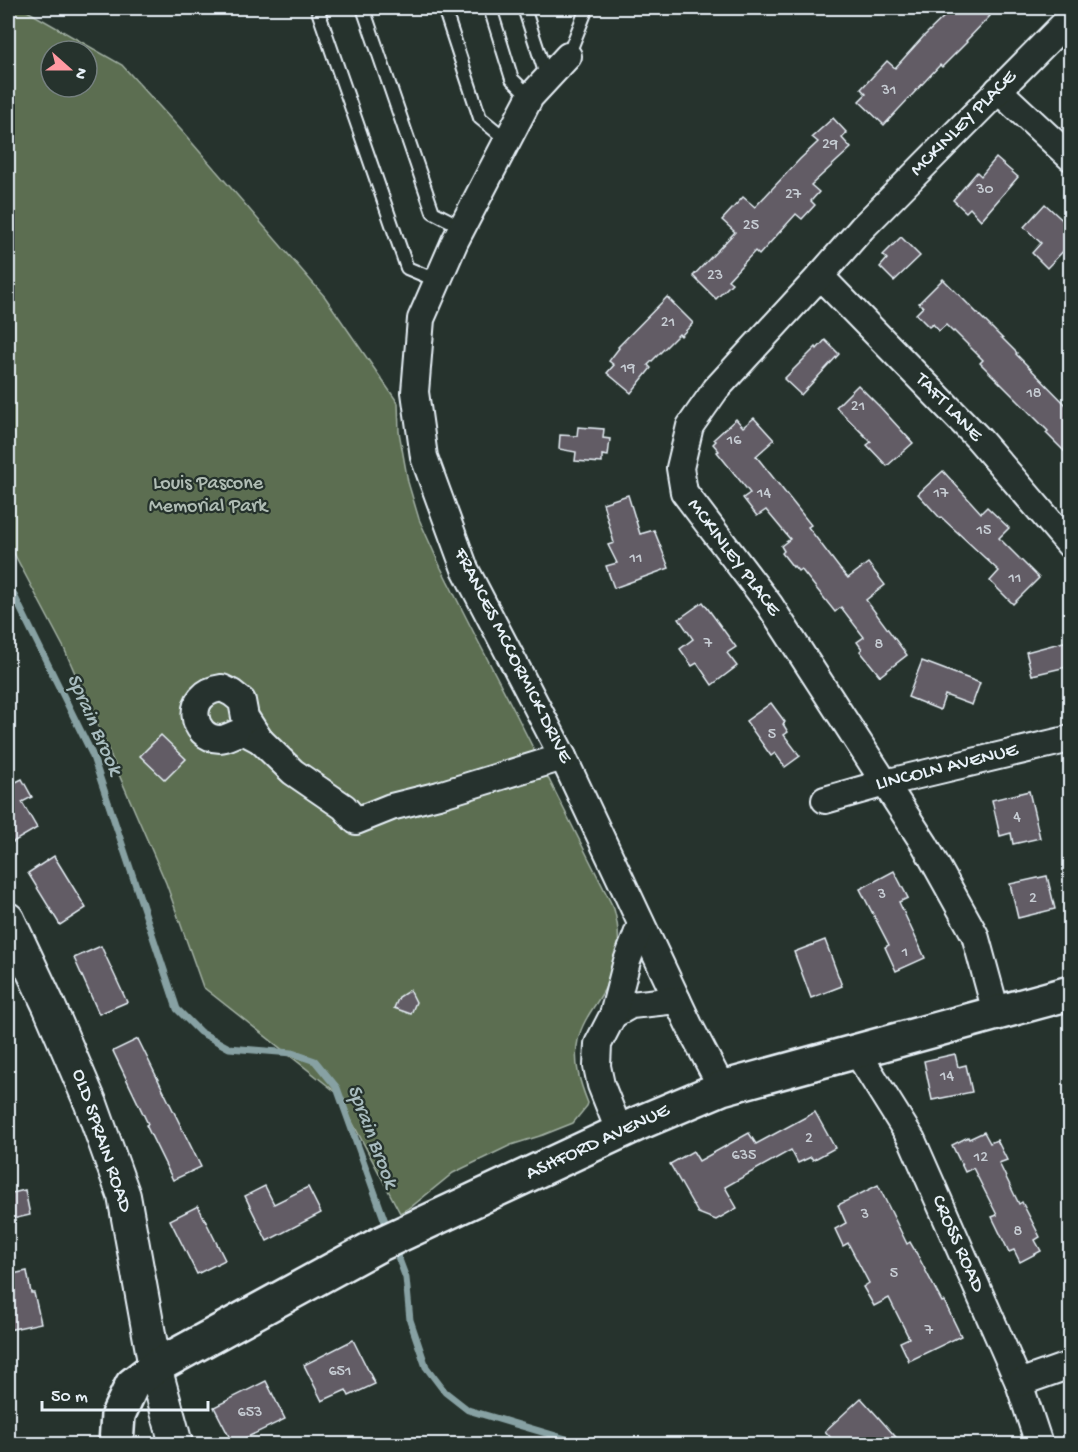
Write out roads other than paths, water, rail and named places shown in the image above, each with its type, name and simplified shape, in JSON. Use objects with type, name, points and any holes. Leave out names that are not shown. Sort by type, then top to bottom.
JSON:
[{"type":"main road","name":"ASHFORD AVENUE","points":[[116,1444],[118,1415],[132,1385],[155,1367],[394,1237],[639,1123],[722,1088],[1071,993]]},
{"type":"street","name":"MCKINLEY PLACE","points":[[996,1012],[975,935],[925,845],[769,604],[684,492],[680,468],[690,426],[716,389],[862,228],[1071,18]]},
{"type":"street","name":"FRANCES MCCORMICK DRIVE","points":[[568,56],[530,97],[462,227],[421,320],[415,392],[424,457],[465,569],[563,757],[677,1000],[722,1088]]},
{"type":"street","points":[[998,90],[1071,157]]},
{"type":"street","name":"TAFT LANE","points":[[820,276],[978,438],[1071,545]]},
{"type":"street","name":"LINCOLN AVENUE","points":[[825,800],[885,783],[1071,739]]},
{"type":"street","points":[[260,740],[293,772],[344,807],[356,821],[391,807],[439,795],[563,757]]},
{"type":"street","name":"OLD SPRAIN ROAD","points":[[8,919],[49,1006],[90,1104],[124,1196],[155,1367],[177,1444]]},
{"type":"street","points":[[620,1133],[601,1085],[597,1066],[598,1044],[613,1015],[627,962],[641,924]]},
{"type":"street","points":[[613,1015],[631,1005],[677,1000]]},
{"type":"street","name":"CROSS ROAD","points":[[857,1052],[912,1140],[1018,1383],[1039,1444]]},
{"type":"street","points":[[1018,1383],[1071,1365]]},
{"type":"lane","points":[[317,8],[407,268],[438,281]]},
{"type":"lane","points":[[363,8],[433,212],[462,227]]},
{"type":"lane","points":[[444,8],[480,118],[507,140]]},
{"type":"lane","points":[[490,8],[512,79],[530,97]]},
{"type":"lane","points":[[524,8],[547,78]]},
{"type":"lane","points":[[568,56],[587,8]]},
{"type":"waterway","name":"Sprain Brook","points":[[8,583],[92,754],[177,1009],[200,1032],[229,1048],[292,1053],[315,1061],[337,1088],[388,1230]]},
{"type":"waterway","name":"Sprain Brook","points":[[394,1246],[406,1278],[410,1320],[426,1367],[445,1392],[468,1410],[583,1444]]},
{"type":"park label","name":"Louis Pascone Memorial Park","points":[[208,496]]}]
